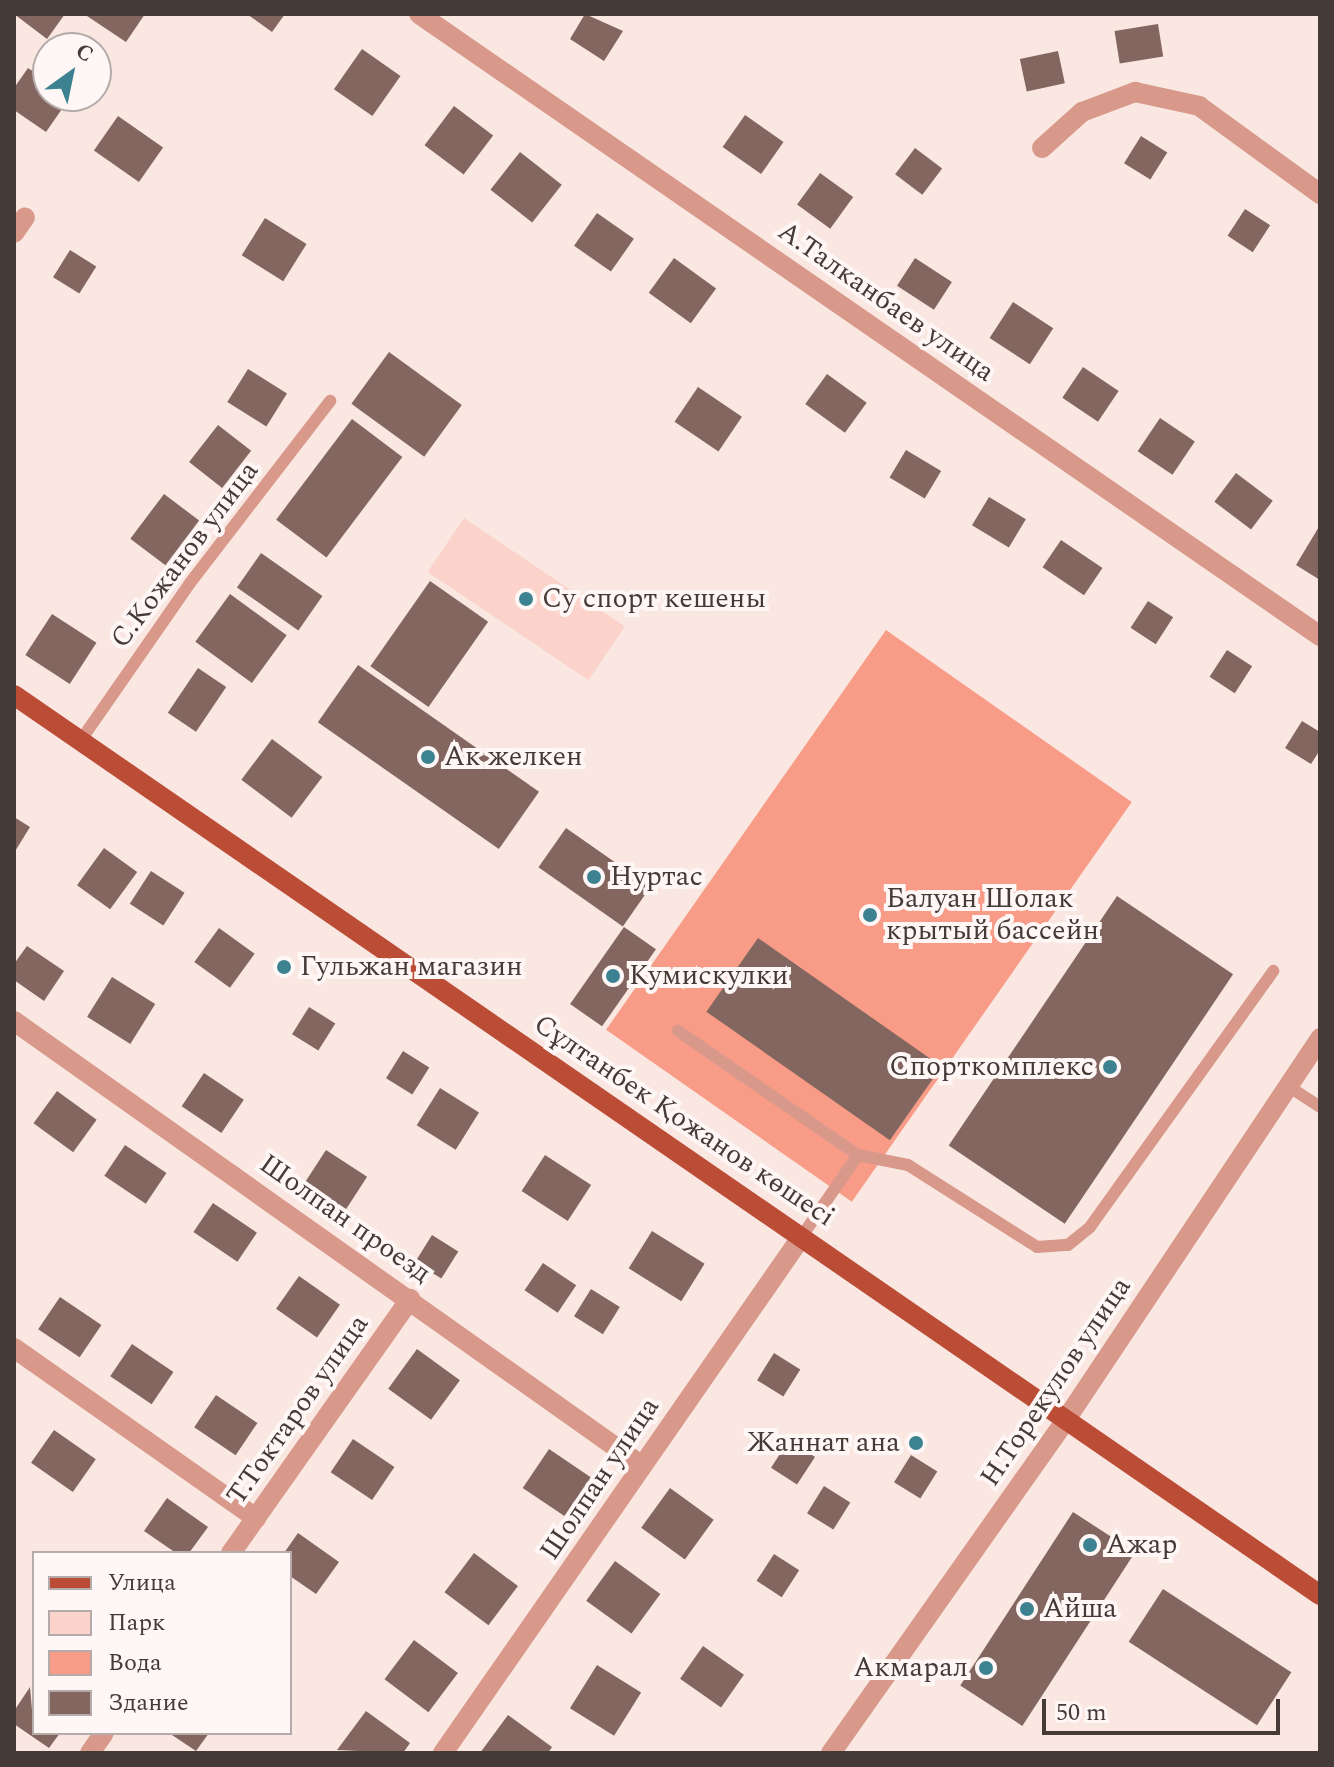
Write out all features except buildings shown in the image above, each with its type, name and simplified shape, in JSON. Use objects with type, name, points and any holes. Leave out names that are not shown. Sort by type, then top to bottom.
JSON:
[{"type":"main road","name":"Сұлтанбек Қожанов көшесі","points":[[14,695],[1320,1595]]},
{"type":"street","name":"А.Талканбаев улица","points":[[419,14],[1320,636]]},
{"type":"street","points":[[1042,148],[1082,112],[1135,92],[1199,106],[1320,194]]},
{"type":"street","name":"Шолпан проезд","points":[[14,1021],[641,1465]]},
{"type":"street","name":"Н.Торекулов улица","points":[[831,1753],[1067,1418],[1320,1038]]},
{"type":"street","name":"Шолпан улица","points":[[443,1753],[802,1236]]},
{"type":"street","name":"Т.Токтаров улица","points":[[232,1551],[410,1299]]},
{"type":"street","points":[[14,1348],[256,1518]]},
{"type":"street","points":[[90,1753],[103,1735]]},
{"type":"lane","name":"С.Кожанов улица","points":[[81,740],[190,583],[330,401]]},
{"type":"lane","points":[[678,1031],[858,1155],[908,1165],[1037,1247],[1068,1245],[1090,1227],[1273,971]]},
{"type":"lane","points":[[1288,1086],[1320,1107]]},
{"type":"lane","points":[[802,1236],[858,1155]]},
{"type":"green space","name":"Су спорт кешены","points":[[464,518],[625,626],[588,680],[428,572]]},
{"type":"water","name":"Балуан Шолак крытый бассейн","points":[[886,630],[1132,802],[852,1202],[606,1030]]},
{"type":"place","name":"Су спорт кешены","points":[[526,599]]},
{"type":"place","name":"Ак желкен","points":[[428,757]]},
{"type":"place","name":"Нуртас","points":[[594,877]]},
{"type":"place","name":"Балуан Шолак крытый бассейн","points":[[870,915]]},
{"type":"place","name":"Гульжан магазин","points":[[284,967]]},
{"type":"place","name":"Кумискулки","points":[[613,976]]},
{"type":"place","name":"Спорткомплекс","points":[[1110,1067]]},
{"type":"place","name":"Жаннат ана","points":[[916,1443]]},
{"type":"place","name":"Ажар","points":[[1090,1545]]},
{"type":"place","name":"Айша","points":[[1027,1609]]},
{"type":"place","name":"Акмарал","points":[[986,1668]]}]
